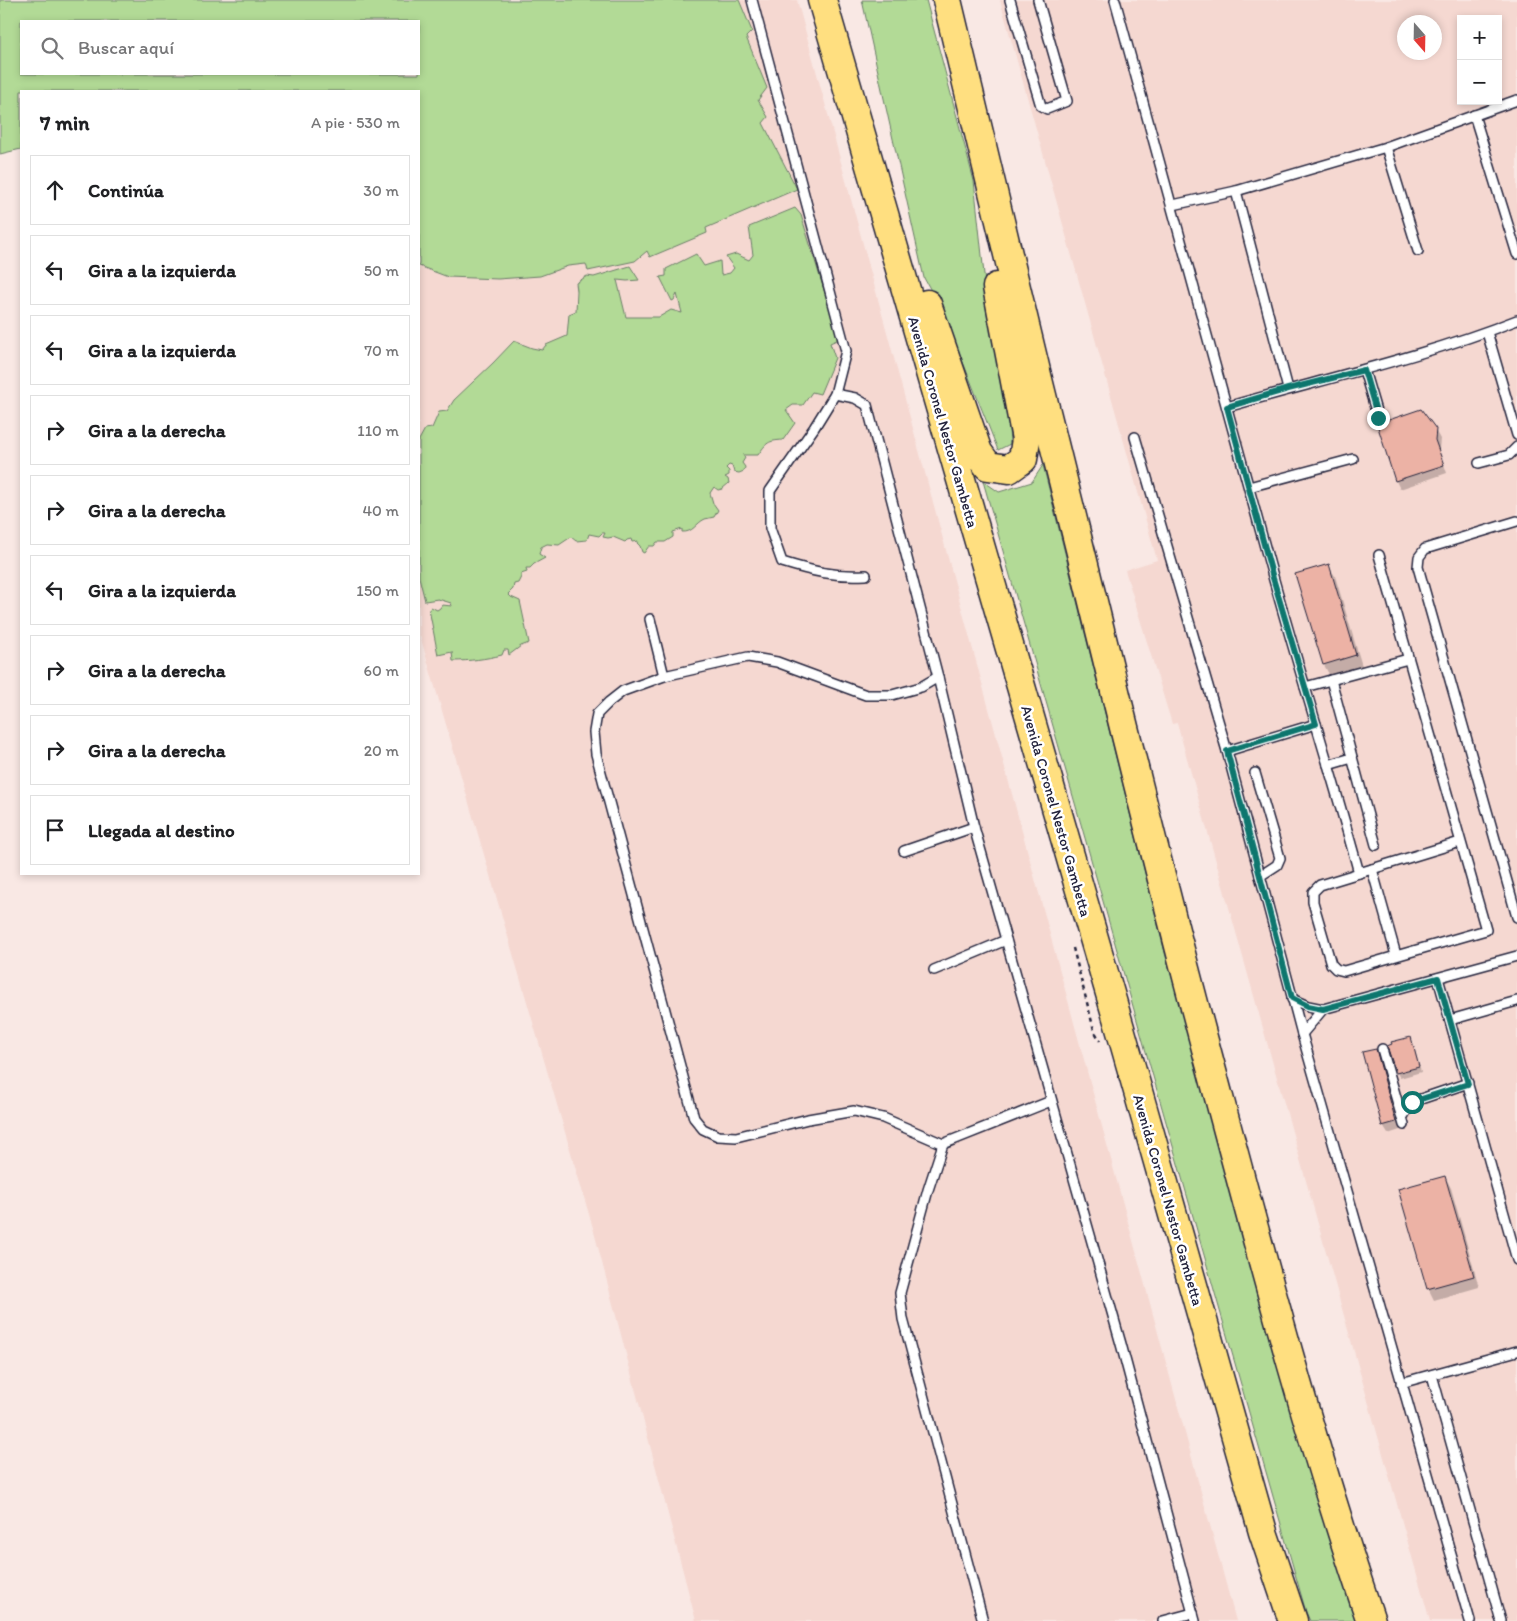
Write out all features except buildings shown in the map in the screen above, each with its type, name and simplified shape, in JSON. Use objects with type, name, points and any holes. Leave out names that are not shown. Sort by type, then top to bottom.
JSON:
[{"type":"highway","name":"Avenida Coronel Nestor Gambetta","points":[[822,0],[1117,1018],[1263,1532],[1293,1621]]},
{"type":"highway","points":[[834,0],[834,42]]},
{"type":"highway","points":[[947,0],[993,199],[1165,894],[1238,1170],[1305,1411],[1371,1621]]},
{"type":"highway","points":[[884,217],[916,271],[978,452],[988,466],[1009,469],[1023,459],[1026,439],[990,244],[993,199]]},
{"type":"lane","points":[[752,0],[846,352],[835,394],[814,428],[770,490],[770,528],[782,562],[814,572],[848,576],[866,575]]},
{"type":"lane","points":[[1010,0],[1041,106],[1047,109],[1067,101],[1038,0]]},
{"type":"lane","points":[[1115,0],[1249,487],[1359,872]]},
{"type":"lane","points":[[1172,205],[1236,191],[1386,147],[1517,100]]},
{"type":"lane","points":[[1474,115],[1517,254]]},
{"type":"lane","points":[[1386,147],[1418,251]]},
{"type":"lane","points":[[1236,191],[1288,389]]},
{"type":"lane","points":[[1227,407],[1364,370],[1487,332],[1517,320]]},
{"type":"lane","points":[[1487,332],[1517,435]]},
{"type":"lane","points":[[1364,370],[1378,418]]},
{"type":"lane","points":[[835,394],[854,398],[867,405],[938,677],[974,827],[1121,1344],[1194,1617],[1163,1621]]},
{"type":"lane","points":[[1135,437],[1227,751],[1302,1034],[1470,1621]]},
{"type":"lane","points":[[1479,463],[1509,455],[1517,447]]},
{"type":"lane","points":[[1249,487],[1354,459]]},
{"type":"lane","points":[[1517,521],[1425,549],[1419,557],[1418,567],[1517,917]]},
{"type":"lane","points":[[1379,555],[1486,930],[1344,971],[1336,969],[1331,964],[1313,902],[1313,892],[1320,884],[1460,842]]},
{"type":"lane","points":[[650,619],[664,676]]},
{"type":"lane","points":[[938,677],[921,687],[892,695],[866,695],[777,662],[748,656],[664,676],[623,691],[597,714],[594,732],[596,754],[694,1118],[703,1129],[718,1136],[736,1137],[808,1119],[854,1111],[883,1118],[943,1144],[1051,1100]]},
{"type":"lane","points":[[1305,687],[1408,659]]},
{"type":"lane","points":[[1331,680],[1376,845]]},
{"type":"lane","points":[[1227,751],[1316,724]]},
{"type":"lane","points":[[1328,765],[1352,758]]},
{"type":"lane","points":[[1255,773],[1280,858],[1277,865],[1260,876]]},
{"type":"lane","points":[[904,851],[974,827]]},
{"type":"lane","points":[[1372,869],[1396,955]]},
{"type":"lane","points":[[934,970],[1006,940]]},
{"type":"lane","points":[[1292,998],[1308,1006],[1323,1009],[1517,956]]},
{"type":"lane","points":[[1438,978],[1517,1260]]},
{"type":"lane","points":[[1450,1020],[1517,1001]]},
{"type":"lane","points":[[1302,1034],[1323,1009]]},
{"type":"lane","points":[[1382,1049],[1403,1122],[1412,1102]]},
{"type":"lane","points":[[1394,1093],[1412,1102],[1468,1084]]},
{"type":"lane","points":[[943,1144],[928,1190],[900,1293],[905,1328],[982,1621]]},
{"type":"lane","points":[[1402,1383],[1517,1351]]},
{"type":"lane","points":[[1432,1375],[1501,1621]]},
{"type":"shaded area","points":[[237,0],[797,0],[1236,1621],[696,1621],[593,1228],[420,635],[420,20]]},
{"type":"shaded area","points":[[1000,0],[1517,0],[1517,1621],[1430,1621],[1177,723],[1172,724],[1125,570],[1157,560]]},
{"type":"green space","points":[[0,0],[739,0],[752,31],[746,37],[767,88],[758,100],[768,117],[763,123],[797,189],[706,228],[707,233],[650,257],[647,251],[635,261],[588,271],[586,264],[568,266],[540,276],[498,279],[448,277],[420,266],[420,90],[20,90],[20,149],[0,154]]},
{"type":"green space","points":[[862,0],[926,0],[974,181],[986,293],[1008,415],[1010,444],[998,450],[943,312],[924,278]]},
{"type":"green space","points":[[795,208],[801,215],[839,339],[830,343],[835,358],[820,394],[812,392],[803,405],[793,405],[786,410],[795,423],[783,440],[768,443],[758,455],[743,455],[745,458],[742,463],[745,467],[744,471],[734,472],[732,466],[729,465],[726,468],[729,471],[729,475],[725,477],[729,483],[722,489],[718,490],[714,487],[710,493],[713,503],[718,510],[714,517],[705,519],[689,531],[682,532],[682,529],[673,532],[673,537],[665,542],[657,542],[654,546],[649,546],[644,553],[637,543],[638,541],[632,542],[631,539],[625,542],[613,537],[603,537],[605,533],[599,536],[589,534],[587,540],[576,541],[571,537],[559,545],[547,544],[541,547],[539,554],[545,558],[530,568],[526,568],[527,572],[521,574],[518,583],[514,584],[513,589],[508,594],[520,601],[529,643],[521,646],[509,655],[508,650],[504,650],[502,655],[478,660],[453,661],[452,652],[438,655],[429,609],[431,607],[437,610],[442,605],[452,606],[451,603],[438,599],[425,601],[420,581],[420,438],[425,429],[432,428],[439,412],[447,411],[454,400],[514,341],[542,350],[546,345],[567,336],[569,314],[576,311],[576,283],[587,276],[594,277],[630,266],[639,280],[617,280],[626,317],[659,317],[671,310],[682,313],[677,294],[672,301],[660,277],[666,276],[666,269],[696,254],[704,266],[720,261],[721,275],[730,273],[734,268],[726,257],[736,254],[749,260],[753,255],[749,227]]},
{"type":"green space","points":[[1043,465],[1165,953],[1359,1621],[1310,1621],[1306,1612],[983,481],[999,492],[1032,482]]},
{"type":"route","points":[[1378,418],[1364,370],[1227,407],[1273,578],[1316,724],[1227,751],[1292,998],[1308,1006],[1323,1009],[1438,978],[1468,1084],[1412,1102]]}]
